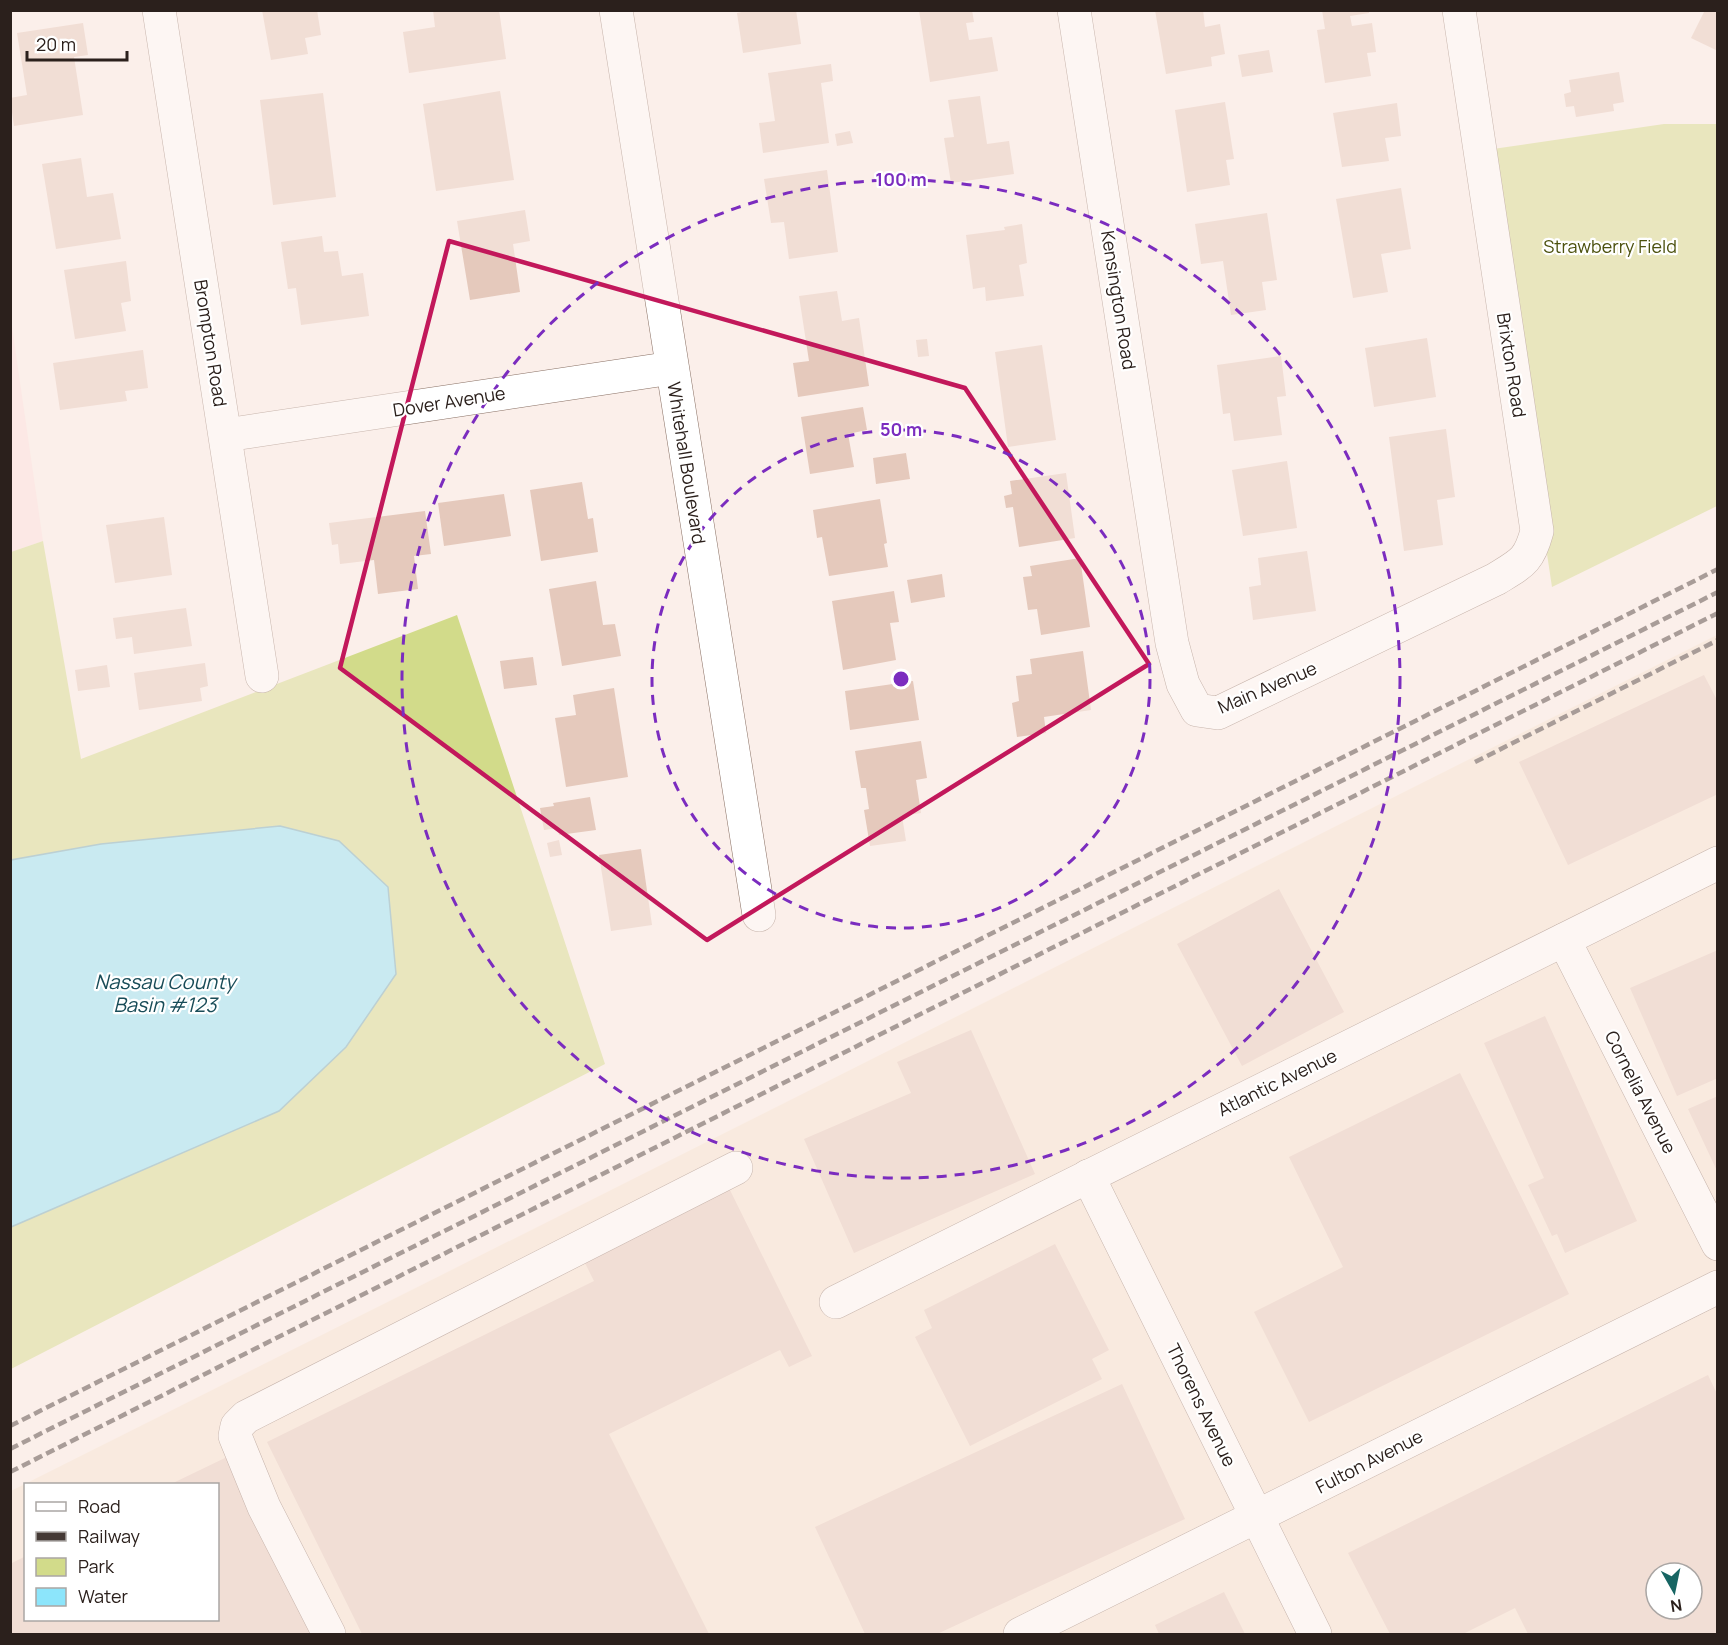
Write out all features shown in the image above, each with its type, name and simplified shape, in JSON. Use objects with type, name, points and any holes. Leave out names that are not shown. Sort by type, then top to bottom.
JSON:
[{"type":"street","name":"Brompton Road","points":[[159,10],[262,676]]},
{"type":"street","name":"Whitehall Boulevard","points":[[616,10],[759,915]]},
{"type":"street","name":"Kensington Road","points":[[1074,10],[1164,589]]},
{"type":"street","name":"Brixton Road","points":[[1385,634],[1496,579],[1525,561],[1533,548],[1537,531],[1459,10]]},
{"type":"street","name":"Dover Avenue","points":[[226,435],[672,368]]},
{"type":"street","name":"Main Avenue","points":[[1164,589],[1172,643],[1183,684],[1197,710],[1218,713],[1385,634]]},
{"type":"street","name":"Atlantic Avenue","points":[[837,1302],[1718,863]]},
{"type":"street","name":"Cornelia Avenue","points":[[1564,940],[1718,1244]]},
{"type":"street","points":[[329,1635],[264,1506],[235,1436],[237,1425],[246,1417],[736,1168]]},
{"type":"street","name":"Thorens Avenue","points":[[1088,1176],[1315,1635]]},
{"type":"street","name":"Fulton Avenue","points":[[1020,1635],[1718,1287]]},
{"type":"highlighted area","points":[[449,241],[965,388],[1149,664],[707,940],[340,668]]},
{"type":"shaded area","points":[[10,313],[43,541],[11,552],[10,552]]},
{"type":"shaded area","points":[[1717,635],[1717,1634],[11,1634],[11,1491],[24,1484],[24,1621],[219,1621],[219,1483],[27,1483]]},
{"type":"green space","name":"Strawberry Field","points":[[1664,124],[1717,124],[1717,506],[1552,587],[1486,150]]},
{"type":"green space","name":"Nassau County Basin #123","points":[[43,541],[81,759],[457,615],[605,1064],[11,1369],[11,552]]},
{"type":"water","name":"Nassau County Basin #123","points":[[280,826],[339,841],[388,887],[396,974],[346,1047],[279,1111],[11,1227],[11,860],[101,844]]},
{"type":"building","points":[[262,10],[317,10],[321,35],[305,38],[308,54],[271,60]]},
{"type":"building","points":[[433,10],[499,10],[506,59],[409,73],[403,32],[435,27]]},
{"type":"building","points":[[751,10],[796,10],[801,44],[743,53],[737,13]]},
{"type":"building","points":[[919,10],[972,10],[974,22],[966,23],[969,40],[992,37],[998,71],[930,82]]},
{"type":"building","points":[[1155,10],[1203,10],[1205,27],[1220,24],[1225,54],[1211,57],[1212,66],[1166,74]]},
{"type":"building","points":[[1322,10],[1369,10],[1369,13],[1350,16],[1352,26],[1372,23],[1376,52],[1367,53],[1371,76],[1325,83],[1317,30],[1325,29]]},
{"type":"building","points":[[1705,10],[1718,10],[1718,51],[1691,38]]},
{"type":"building","points":[[83,23],[88,55],[74,57],[83,115],[14,126],[10,98],[27,95],[17,33]]},
{"type":"building","points":[[1269,50],[1273,72],[1242,77],[1238,55]]},
{"type":"building","points":[[831,64],[833,81],[821,83],[829,143],[763,153],[759,123],[775,121],[768,73]]},
{"type":"building","points":[[1619,72],[1624,102],[1613,104],[1614,111],[1576,117],[1574,106],[1566,107],[1564,94],[1571,92],[1569,80]]},
{"type":"building","points":[[500,91],[514,180],[436,191],[423,104]]},
{"type":"building","points":[[323,93],[336,197],[273,205],[260,100]]},
{"type":"building","points":[[980,96],[987,144],[1009,141],[1014,174],[951,183],[944,138],[954,137],[948,100]]},
{"type":"building","points":[[1225,102],[1234,159],[1226,160],[1230,185],[1187,192],[1175,110]]},
{"type":"building","points":[[1397,103],[1401,136],[1385,138],[1389,161],[1342,167],[1333,113]]},
{"type":"building","points":[[850,131],[853,143],[837,146],[835,134]]},
{"type":"building","points":[[81,158],[87,197],[113,193],[121,239],[56,249],[42,164]]},
{"type":"building","points":[[827,170],[838,252],[789,259],[784,222],[771,223],[764,179]]},
{"type":"building","points":[[1401,188],[1411,249],[1381,254],[1388,292],[1353,298],[1336,199]]},
{"type":"building","points":[[525,210],[530,241],[513,244],[520,292],[470,300],[457,221]]},
{"type":"building","points":[[1267,213],[1277,280],[1262,282],[1266,310],[1231,315],[1223,261],[1201,264],[1195,224]]},
{"type":"building","points":[[1022,224],[1027,263],[1019,265],[1024,296],[986,301],[985,287],[973,289],[966,235],[1005,230],[1004,227]]},
{"type":"building","points":[[322,236],[324,252],[338,251],[342,276],[363,273],[369,316],[301,325],[296,288],[288,289],[281,242]]},
{"type":"building","points":[[126,261],[131,301],[121,303],[126,331],[75,339],[64,270]]},
{"type":"building","points":[[837,291],[842,321],[859,318],[869,386],[798,397],[793,363],[809,361],[799,296]]},
{"type":"building","points":[[1427,338],[1436,397],[1374,407],[1365,348]]},
{"type":"building","points":[[927,339],[929,356],[918,357],[916,340]]},
{"type":"building","points":[[1042,345],[1056,440],[1008,447],[995,352]]},
{"type":"building","points":[[143,350],[148,388],[125,391],[127,401],[60,410],[53,363]]},
{"type":"building","points":[[1281,356],[1286,396],[1277,397],[1282,435],[1234,441],[1230,413],[1223,414],[1217,365]]},
{"type":"building","points":[[863,407],[867,430],[848,434],[854,467],[810,474],[801,417]]},
{"type":"building","points":[[1446,429],[1455,497],[1437,500],[1443,545],[1404,551],[1389,437]]},
{"type":"building","points":[[906,453],[910,479],[876,484],[873,458]]},
{"type":"building","points":[[1287,461],[1297,528],[1243,536],[1232,470]]},
{"type":"building","points":[[1066,473],[1075,538],[1019,547],[1013,507],[1006,508],[1004,496],[1012,494],[1010,481]]},
{"type":"building","points":[[582,482],[588,519],[593,518],[598,552],[541,561],[530,490]]},
{"type":"building","points":[[504,494],[511,536],[444,546],[438,503]]},
{"type":"building","points":[[880,499],[887,543],[884,544],[888,567],[829,576],[822,537],[817,538],[813,510]]},
{"type":"building","points":[[425,511],[431,554],[414,556],[418,589],[378,594],[374,560],[340,564],[338,544],[332,545],[329,523]]},
{"type":"building","points":[[164,517],[172,575],[115,583],[106,525]]},
{"type":"building","points":[[1307,551],[1316,611],[1253,620],[1249,587],[1261,585],[1258,558]]},
{"type":"building","points":[[1080,558],[1090,627],[1041,635],[1037,609],[1028,610],[1023,577],[1032,576],[1030,566]]},
{"type":"building","points":[[942,574],[945,597],[911,603],[907,580]]},
{"type":"building","points":[[596,581],[603,625],[615,624],[621,656],[562,666],[549,589]]},
{"type":"building","points":[[894,591],[899,622],[890,623],[896,660],[843,670],[832,601]]},
{"type":"building","points":[[186,608],[192,646],[134,654],[132,637],[116,639],[113,618]]},
{"type":"building","points":[[1083,651],[1091,710],[1044,717],[1046,733],[1017,737],[1012,703],[1019,701],[1016,676],[1032,674],[1030,659]]},
{"type":"building","points":[[533,657],[537,685],[504,689],[500,661]]},
{"type":"building","points":[[205,663],[208,686],[200,688],[202,701],[139,710],[134,673]]},
{"type":"building","points":[[107,665],[110,687],[78,691],[75,670]]},
{"type":"building","points":[[1704,675],[1718,702],[1718,794],[1568,865],[1519,762]]},
{"type":"building","points":[[913,681],[919,720],[850,730],[845,691]]},
{"type":"building","points":[[614,688],[628,777],[566,787],[555,718],[576,715],[573,695]]},
{"type":"building","points":[[921,741],[927,778],[916,780],[921,813],[902,816],[906,841],[870,846],[864,810],[869,809],[866,788],[861,788],[855,751]]},
{"type":"building","points":[[590,797],[596,830],[559,835],[558,828],[544,830],[540,808],[554,806],[553,803]]},
{"type":"building","points":[[559,840],[562,855],[550,857],[547,843]]},
{"type":"building","points":[[641,849],[652,925],[611,931],[599,855]]},
{"type":"building","points":[[1279,889],[1344,1012],[1242,1066],[1177,944]]},
{"type":"building","points":[[1718,950],[1718,1078],[1677,1096],[1630,988]]},
{"type":"building","points":[[1545,1016],[1637,1221],[1565,1253],[1557,1234],[1552,1236],[1528,1185],[1544,1178],[1484,1043]]},
{"type":"building","points":[[971,1030],[1035,1174],[854,1253],[804,1139],[911,1093],[897,1062]]},
{"type":"building","points":[[1460,1073],[1569,1294],[1309,1422],[1254,1312],[1343,1267],[1289,1157]]},
{"type":"building","points":[[1718,1096],[1718,1173],[1688,1109]]},
{"type":"building","points":[[726,1182],[812,1356],[789,1367],[780,1350],[609,1434],[709,1634],[362,1634],[267,1442],[594,1281],[580,1253]]},
{"type":"building","points":[[1055,1244],[1109,1350],[1092,1359],[1102,1379],[970,1446],[915,1337],[932,1328],[924,1310]]},
{"type":"building","points":[[1708,1375],[1718,1396],[1718,1634],[1528,1634],[1515,1608],[1463,1634],[1390,1634],[1348,1553]]},
{"type":"building","points":[[1122,1384],[1185,1519],[937,1634],[865,1634],[815,1527]]},
{"type":"building","points":[[227,1457],[316,1634],[10,1634],[10,1564],[24,1557],[24,1621],[219,1621],[219,1483],[173,1483]]},
{"type":"building","points":[[1224,1592],[1245,1634],[1159,1634],[1155,1625]]},
{"type":"railway","points":[[10,1426],[1718,569]]},
{"type":"railway","points":[[10,1449],[1718,592]]},
{"type":"railway","points":[[10,1472],[1718,613]]},
{"type":"railway","points":[[1475,762],[1718,640]]}]
